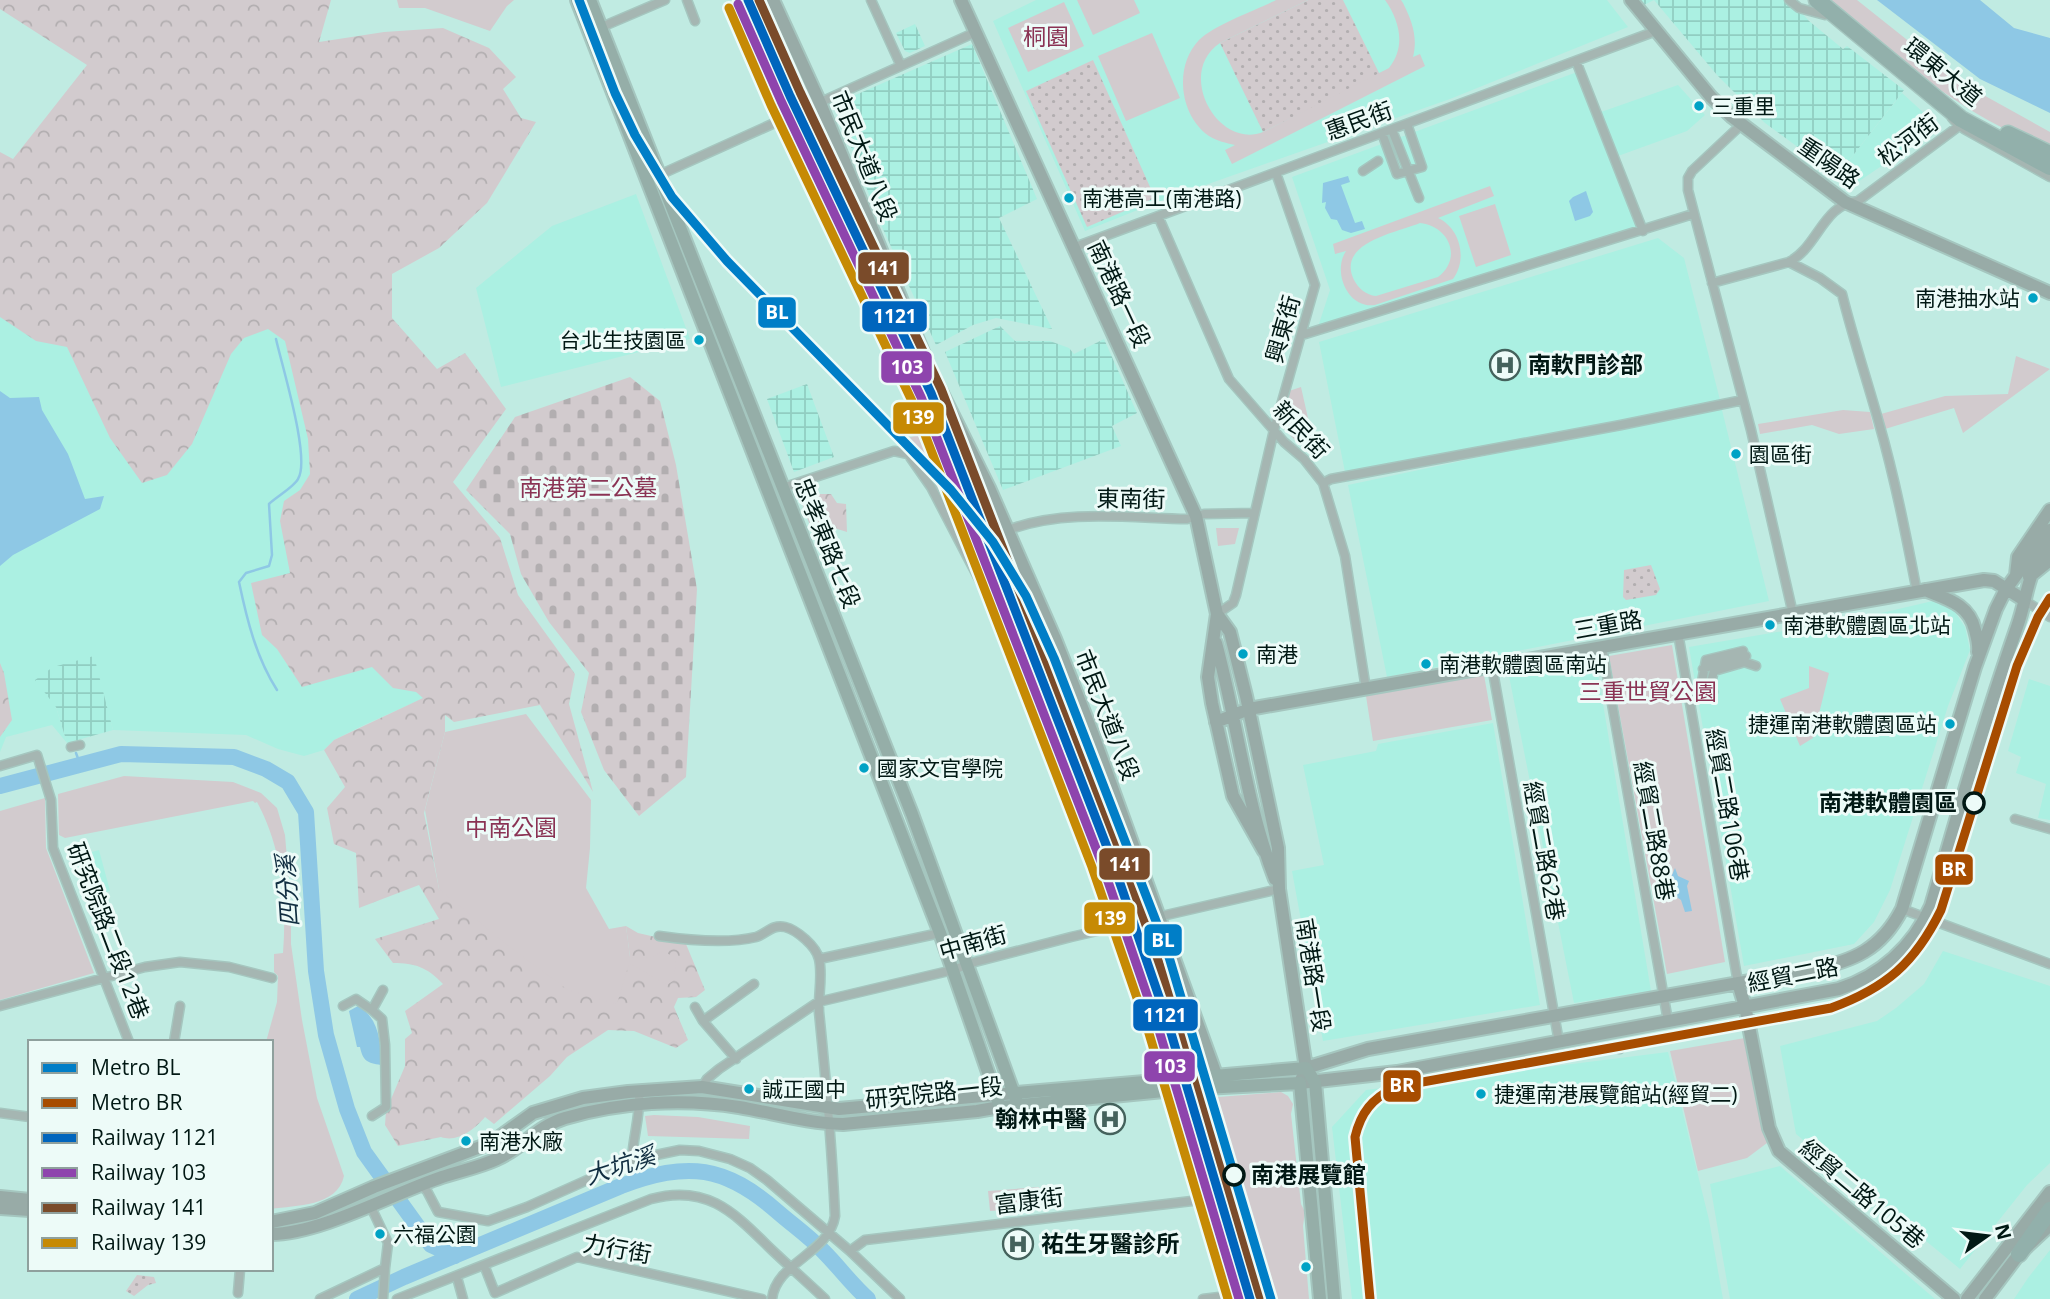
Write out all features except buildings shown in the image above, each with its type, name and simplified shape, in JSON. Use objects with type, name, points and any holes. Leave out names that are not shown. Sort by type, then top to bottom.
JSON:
[{"type":"highway","name":"環東大道","points":[[1818,0],[1963,110],[2050,154]]},
{"type":"highway","name":"環東大道","points":[[1818,0],[1961,119],[2050,167]]},
{"type":"highway","points":[[2019,1254],[2050,1210]]},
{"type":"main road","name":"忠孝東路七段","points":[[577,0],[595,30],[653,177],[954,970],[999,1101]]},
{"type":"main road","name":"忠孝東路七段","points":[[590,0],[595,30]]},
{"type":"main road","name":"市民大道八段","points":[[773,0],[820,103],[929,369],[989,488],[1055,639],[1093,734],[1159,919],[1212,1081]]},
{"type":"main road","name":"南港路一段","points":[[961,0],[1196,516],[1217,614],[1214,636],[1264,851],[1279,889]]},
{"type":"main road","name":"重陽路","points":[[1631,0],[1711,97],[1741,125],[1845,202],[2050,293]]},
{"type":"main road","name":"忠孝東路七段","points":[[653,177],[782,488],[912,814],[1017,1099]]},
{"type":"main road","name":"市民大道八段","points":[[929,369],[1031,679],[1107,844],[1137,923],[1172,989],[1212,1081]]},
{"type":"main road","points":[[2023,576],[2018,557],[2050,510]]},
{"type":"main road","points":[[2023,576],[2050,530]]},
{"type":"main road","points":[[2023,576],[2050,544]]},
{"type":"main road","points":[[2023,576],[2050,560]]},
{"type":"main road","name":"經貿二路","points":[[1306,1068],[1368,1049],[1822,968],[1866,952],[1892,928],[1902,909],[1975,667],[2006,589],[2023,576]]},
{"type":"main road","name":"經貿二路","points":[[1315,1082],[1397,1072],[1839,989],[1872,975],[1906,948],[1925,919],[2021,615],[2024,600],[2023,576]]},
{"type":"main road","name":"三重路","points":[[1216,722],[1249,709],[1984,580],[1994,581],[2024,600]]},
{"type":"main road","points":[[1921,591],[1963,607],[1970,617],[1979,645],[1975,667]]},
{"type":"main road","name":"南港路一段","points":[[1217,614],[1230,632],[1278,848],[1279,889],[1306,1068],[1315,1082],[1334,1299]]},
{"type":"main road","points":[[1214,636],[1208,677],[1233,796],[1264,851]]},
{"type":"main road","points":[[1137,923],[1174,1064],[1182,1083]]},
{"type":"main road","name":"經貿二路105巷","points":[[1738,983],[1769,1128],[1779,1151],[1954,1299]]},
{"type":"main road","name":"南港路一段","points":[[1306,1068],[1300,1083],[1320,1299]]},
{"type":"main road","name":"研究院路一段","points":[[273,1222],[315,1213],[373,1187],[491,1143],[533,1113],[583,1098],[702,1087],[828,1108],[999,1101],[1212,1081],[1306,1068]]},
{"type":"main road","name":"研究院路一段","points":[[1212,1081],[1315,1082]]},
{"type":"main road","name":"研究院路一段","points":[[273,1234],[327,1222],[415,1187],[498,1159],[547,1125],[564,1118],[640,1105],[704,1102],[830,1124],[964,1112],[999,1101]]},
{"type":"main road","points":[[1967,1299],[2050,1192]]},
{"type":"main road","points":[[360,1193],[376,1202]]},
{"type":"main road","points":[[0,1197],[28,1200]]},
{"type":"main road","points":[[0,1208],[28,1210]]},
{"type":"main road","points":[[1985,1299],[2019,1254],[2050,1225]]},
{"type":"street","points":[[595,30],[665,0]]},
{"type":"street","points":[[687,0],[695,21]]},
{"type":"street","points":[[871,0],[901,66]]},
{"type":"street","name":"松河街","points":[[1789,0],[1799,8],[1822,12],[1927,96],[1959,126],[2050,177]]},
{"type":"street","name":"惠民街","points":[[1075,247],[1656,31]]},
{"type":"street","points":[[653,177],[976,32]]},
{"type":"street","points":[[1576,61],[1643,231]]},
{"type":"street","points":[[1382,133],[1397,174],[1422,167],[1406,124]]},
{"type":"street","points":[[1741,125],[1692,171],[1688,183],[1693,214],[1743,400],[1793,614]]},
{"type":"street","name":"松河街","points":[[1845,202],[1858,201],[1959,126]]},
{"type":"street","points":[[1392,130],[1419,198]]},
{"type":"street","points":[[1363,171],[1378,161]]},
{"type":"street","name":"興東街","points":[[1217,614],[1233,603],[1236,595],[1274,430],[1315,285],[1276,173]]},
{"type":"street","points":[[1712,283],[1788,262],[1805,251],[1831,213],[1845,202]]},
{"type":"street","points":[[1302,335],[1693,214]]},
{"type":"street","name":"新民街","points":[[1158,216],[1229,379],[1323,483],[1345,556],[1366,689]]},
{"type":"street","points":[[1788,262],[1821,278],[1842,294],[1921,591]]},
{"type":"street","points":[[1323,483],[1331,479],[1743,400]]},
{"type":"street","points":[[782,488],[894,451],[908,454],[931,487],[1031,679]]},
{"type":"street","points":[[972,494],[980,485],[989,488]]},
{"type":"street","name":"東南街","points":[[1008,530],[1032,522],[1075,517],[1187,519],[1217,513],[1254,513]]},
{"type":"street","points":[[2024,600],[2050,617]]},
{"type":"street","name":"經貿二路106巷","points":[[1678,633],[1738,983]]},
{"type":"street","name":"經貿二路88巷","points":[[1602,647],[1668,1021]]},
{"type":"street","points":[[1701,687],[1707,672],[1729,660],[1745,656]]},
{"type":"street","points":[[1707,672],[1745,656]]},
{"type":"street","points":[[1713,692],[1706,660],[1745,656],[1756,666]]},
{"type":"street","points":[[1718,657],[1729,660]]},
{"type":"street","name":"經貿二路62巷","points":[[1492,666],[1559,1042]]},
{"type":"street","name":"研究院路二段12巷","points":[[0,766],[38,759],[51,800],[53,848],[128,1040]]},
{"type":"street","points":[[2015,819],[2050,829]]},
{"type":"street","name":"中南街","points":[[702,1087],[707,1079],[818,1002],[954,970],[1035,946],[1279,889]]},
{"type":"street","points":[[1902,909],[2050,964]]},
{"type":"street","points":[[659,936],[689,941],[722,940],[757,937],[776,926],[787,927],[813,946],[819,959],[818,1002],[830,1124],[835,1216],[827,1235],[804,1259],[780,1277],[773,1290],[772,1299]]},
{"type":"street","points":[[819,959],[940,933]]},
{"type":"street","points":[[0,1006],[145,967],[186,962],[229,967],[272,978]]},
{"type":"street","points":[[703,1021],[754,984]]},
{"type":"street","points":[[372,1010],[383,990]]},
{"type":"street","points":[[343,1006],[356,999],[382,1019],[386,1107],[372,1116]]},
{"type":"street","points":[[174,1040],[180,1006]]},
{"type":"street","points":[[695,1007],[703,1021],[736,1059]]},
{"type":"street","points":[[1411,1081],[1610,1047],[1620,1049]]},
{"type":"street","points":[[1182,1083],[1245,1296],[1203,1299]]},
{"type":"street","points":[[632,1160],[640,1105],[639,1091]]},
{"type":"street","points":[[0,1113],[28,1116]]},
{"type":"street","points":[[415,1187],[427,1191],[438,1212],[488,1221],[527,1207],[632,1160],[680,1150],[699,1151],[730,1159],[767,1180],[827,1235],[850,1251],[900,1299]]},
{"type":"street","points":[[397,1299],[651,1199],[669,1195],[709,1200],[736,1214],[825,1299]]},
{"type":"street","name":"富康街","points":[[850,1251],[864,1240],[1217,1198]]},
{"type":"street","points":[[376,1202],[388,1243],[383,1299]]},
{"type":"street","name":"力行街","points":[[486,1270],[495,1293],[577,1257],[762,1299]]},
{"type":"street","points":[[320,1299],[385,1268]]},
{"type":"street","points":[[238,1293],[240,1271]]},
{"type":"street","points":[[458,1281],[463,1299]]},
{"type":"shaded area","points":[[1036,0],[1607,0],[1628,27],[1450,99],[1160,201],[1085,231],[993,21]]},
{"type":"shaded area","points":[[1637,0],[1654,0],[1642,6]]},
{"type":"shaded area","points":[[1654,0],[1790,0],[1809,21],[1843,49],[1847,46],[1904,90],[1837,176],[1765,123],[1717,75]]},
{"type":"shaded area","points":[[915,24],[925,46],[910,53],[905,51],[896,33]]},
{"type":"shaded area","points":[[972,44],[1037,199],[999,218],[1052,329],[996,318],[973,325],[936,345],[877,216],[835,104]]},
{"type":"shaded area","points":[[1580,71],[1643,231],[1356,324],[1317,330],[1330,290],[1292,177]]},
{"type":"shaded area","points":[[1678,85],[1705,115],[1687,131],[1618,156],[1601,112]]},
{"type":"shaded area","points":[[1902,93],[1925,114],[1925,122],[1916,136],[1902,152],[1855,184],[1837,176]]},
{"type":"shaded area","points":[[199,125],[444,689],[334,740],[324,750],[304,756],[278,749],[246,735],[113,730],[93,656],[56,707],[67,743],[52,725],[6,737],[0,752],[0,196]]},
{"type":"shaded area","points":[[636,194],[690,339],[501,387],[476,288],[552,226]]},
{"type":"shaded area","points":[[1658,238],[1684,258],[1721,404],[1347,482],[1319,342]]},
{"type":"shaded area","points":[[1000,326],[1015,341],[1050,341],[1069,348],[1074,354],[1104,339],[1137,413],[1112,426],[1121,446],[1003,490],[945,352]]},
{"type":"shaded area","points":[[807,384],[834,457],[794,472],[767,399]]},
{"type":"shaded area","points":[[1721,406],[1769,601],[1387,677],[1348,485]]},
{"type":"shaded area","points":[[1937,600],[1953,609],[1965,627],[1970,650],[1948,706],[1890,890],[1874,922],[1854,944],[1744,966],[1689,647],[1860,618]]},
{"type":"shaded area","points":[[94,656],[113,730],[67,743],[56,707],[35,680],[53,667]]},
{"type":"shaded area","points":[[1595,656],[1651,991],[1574,1003],[1509,676]]},
{"type":"shaded area","points":[[2029,679],[2050,686],[2050,820],[2038,818],[2046,784],[2016,773],[2021,757],[2008,751]]},
{"type":"shaded area","points":[[1493,723],[1540,1005],[1323,1041],[1292,871],[1324,865],[1303,765],[1376,751],[1378,744]]},
{"type":"shaded area","points":[[99,850],[110,891],[85,898],[73,857]]},
{"type":"shaded area","points":[[1943,951],[2050,986],[2050,1163],[2027,1185],[1960,1269],[1796,1134],[1780,1046],[1877,1021],[1924,984]]},
{"type":"shaded area","points":[[1668,1052],[1709,1220],[1723,1299],[1352,1299],[1332,1127],[1366,1090]]},
{"type":"shaded area","points":[[1780,1166],[1935,1299],[1730,1299],[1710,1184]]},
{"type":"shaded area","points":[[1236,1194],[1267,1299],[1250,1299],[1220,1198]]},
{"type":"shaded area","points":[[2050,1250],[2050,1299],[2014,1299],[2028,1278]]},
{"type":"green space","points":[[0,0],[331,0],[319,42],[384,32],[443,28],[489,48],[516,77],[503,89],[521,118],[536,122],[487,203],[439,248],[392,274],[392,318],[437,369],[465,353],[506,409],[453,482],[500,538],[518,595],[575,674],[569,704],[593,792],[540,705],[454,722],[445,715],[445,732],[424,813],[439,889],[630,957],[626,926],[638,933],[686,944],[705,990],[696,997],[678,998],[674,1007],[688,1040],[676,1048],[634,1031],[608,1030],[567,1057],[550,1076],[494,1124],[485,1117],[471,1130],[453,1138],[441,1137],[398,1146],[385,1125],[386,1111],[405,1066],[405,1039],[412,1033],[405,1011],[443,984],[420,967],[393,963],[375,939],[439,919],[419,885],[359,908],[356,853],[334,844],[327,808],[345,787],[324,750],[334,740],[423,698],[416,692],[393,688],[372,667],[302,687],[277,649],[262,635],[251,583],[290,573],[280,521],[284,501],[300,490],[310,474],[308,439],[285,341],[268,329],[244,338],[231,354],[192,444],[167,475],[142,483],[110,438],[67,347],[36,341],[0,317],[0,152],[13,159],[87,65],[0,9]]},
{"type":"green space","points":[[397,0],[514,0],[490,31],[425,8],[399,8]]},
{"type":"green space","points":[[1077,0],[1134,0],[1140,13],[1093,35]]},
{"type":"green space","points":[[1276,0],[1308,0],[1220,43],[1207,56],[1201,72],[1202,89],[1208,106],[1218,120],[1231,130],[1246,135],[1263,132],[1389,68],[1398,51],[1399,34],[1385,0],[1401,0],[1403,3],[1413,29],[1413,57],[1420,54],[1425,66],[1232,164],[1225,150],[1235,145],[1209,136],[1191,116],[1183,90],[1186,63],[1191,51],[1206,34]]},
{"type":"green space","points":[[1308,0],[1343,0],[1380,75],[1263,132],[1220,43]]},
{"type":"green space","points":[[1826,0],[1857,0],[1960,82],[2050,132],[2050,150],[2001,127],[1955,100],[1910,68]]},
{"type":"green space","name":"桐園","points":[[1064,2],[1084,46],[1028,72],[1008,28]]},
{"type":"green space","points":[[1152,33],[1180,98],[1126,121],[1098,56]]},
{"type":"green space","points":[[1093,60],[1155,198],[1087,227],[1026,91]]},
{"type":"green space","points":[[1490,186],[1494,196],[1438,218],[1452,229],[1459,245],[1460,262],[1453,279],[1375,305],[1365,305],[1350,295],[1345,287],[1341,269],[1346,251],[1335,254],[1333,244]],"holes":[[[1420,223],[1430,225],[1445,236],[1451,252],[1446,269],[1438,277],[1376,296],[1366,293],[1358,286],[1351,267],[1353,257],[1360,248],[1371,241]]]},
{"type":"green space","points":[[1495,204],[1511,255],[1476,267],[1459,216]]},
{"type":"green space","points":[[2016,356],[2050,369],[1963,433],[1954,408],[1885,429],[1881,414],[1945,396],[2008,394]]},
{"type":"green space","name":"南港第二公墓","points":[[630,377],[660,401],[676,465],[697,589],[686,777],[639,816],[604,770],[581,712],[589,673],[549,622],[521,574],[510,534],[466,490],[515,417]]},
{"type":"green space","points":[[1301,387],[1312,436],[1297,442],[1280,425],[1289,391]]},
{"type":"green space","points":[[1843,410],[1870,412],[1874,429],[1839,434],[1812,425],[1760,434],[1758,424]]},
{"type":"green space","points":[[939,428],[971,505],[1007,617],[1002,618],[925,467],[914,452],[896,442]]},
{"type":"green space","points":[[808,487],[818,494],[831,494],[837,503],[846,504],[847,532],[831,527],[812,531],[797,490]]},
{"type":"green space","points":[[982,489],[1092,746],[1150,908],[1147,910],[1143,909],[1046,697],[979,495]]},
{"type":"green space","points":[[1216,528],[1239,528],[1235,544],[1218,546]]},
{"type":"green space","points":[[1651,565],[1660,589],[1656,595],[1626,600],[1623,597],[1624,570]]},
{"type":"green space","name":"三重世貿公園","points":[[1672,645],[1725,962],[1667,974],[1609,656]]},
{"type":"green space","points":[[0,663],[12,720],[0,737]]},
{"type":"green space","points":[[1809,666],[1829,673],[1813,738],[1800,746],[1780,699],[1809,688]]},
{"type":"green space","points":[[1484,675],[1492,720],[1373,741],[1366,696]]},
{"type":"green space","name":"中南公園","points":[[526,714],[591,800],[586,888],[609,929],[626,926],[630,957],[649,958],[664,951],[676,959],[674,980],[667,985],[629,963],[617,1004],[568,990],[439,889],[425,810],[445,732]]},
{"type":"green space","points":[[124,776],[233,782],[261,793],[277,808],[285,835],[291,944],[302,1020],[317,1098],[344,1176],[333,1194],[314,1203],[273,1209],[273,1040],[267,1040],[277,1002],[278,976],[274,972],[274,954],[283,953],[284,914],[277,856],[257,802],[65,838],[59,835],[58,794]]},
{"type":"green space","points":[[45,798],[46,848],[94,973],[0,1000],[0,811]]},
{"type":"green space","points":[[1145,938],[1168,991],[1191,1059],[1175,1061],[1139,940]]},
{"type":"green space","points":[[1745,1038],[1767,1143],[1747,1158],[1698,1171],[1670,1051]]},
{"type":"green space","points":[[1281,1092],[1288,1096],[1293,1104],[1291,1114],[1301,1204],[1305,1212],[1303,1226],[1309,1299],[1267,1299],[1236,1194],[1220,1198],[1193,1099]]},
{"type":"green space","points":[[645,1116],[698,1117],[750,1126],[749,1139],[648,1136]]},
{"type":"green space","points":[[1039,1187],[1041,1208],[990,1211],[988,1191]]},
{"type":"green space","points":[[137,1275],[154,1277],[156,1283],[148,1285],[134,1296],[126,1291]]},
{"type":"water","points":[[1877,0],[1980,0],[2014,28],[2050,38],[2050,113],[1980,79]]},
{"type":"water","points":[[1348,176],[1350,182],[1341,185],[1355,223],[1362,221],[1365,229],[1351,233],[1342,230],[1337,220],[1331,219],[1325,208],[1326,202],[1322,203],[1323,183]]},
{"type":"water","points":[[1586,191],[1593,212],[1590,216],[1575,221],[1569,201]]},
{"type":"water","points":[[0,391],[10,398],[39,397],[42,410],[68,454],[85,499],[104,496],[100,509],[13,555],[0,566]]},
{"type":"water","points":[[1675,868],[1678,876],[1689,881],[1687,886],[1692,911],[1685,912],[1681,900],[1672,894],[1669,882]]},
{"type":"water","points":[[358,1006],[375,1024],[381,1065],[366,1061],[360,1047],[357,1047],[349,1011]]},
{"type":"waterway","points":[[276,339],[298,433],[301,468],[296,482],[269,504],[272,555],[269,566],[246,573],[239,582],[258,651],[277,690]]},
{"type":"waterway","points":[[76,753],[80,764]]},
{"type":"waterway","name":"四分溪","points":[[0,786],[121,754],[234,757],[266,769],[288,782],[306,812],[316,971],[326,1035],[347,1109],[364,1152],[431,1245],[455,1256]]},
{"type":"waterway","name":"大坑溪","points":[[357,1299],[621,1186],[666,1173],[686,1171],[723,1177],[759,1197],[808,1236],[868,1299]]},
{"type":"metro line","name":"BL","points":[[579,0],[615,93],[635,135],[672,197],[727,261],[951,490],[993,542],[1026,596],[1054,658],[1166,947],[1271,1299]]},
{"type":"metro line","name":"BR","points":[[1370,1299],[1355,1137],[1364,1113],[1387,1092],[1395,1087],[1831,1008],[1868,992],[1909,959],[1921,945],[1941,910],[2017,666],[2038,617],[2050,598]]},
{"type":"rail line","name":"1121","points":[[748,0],[790,96],[931,393],[1112,860],[1168,1023],[1250,1299]]},
{"type":"rail line","name":"141","points":[[759,0],[941,389],[1122,856],[1179,1020],[1260,1296]]},
{"type":"rail line","name":"103","points":[[738,4],[921,397],[1102,864],[1158,1027],[1239,1299]]},
{"type":"rail line","name":"139","points":[[729,8],[771,105],[912,401],[1092,867],[1148,1030],[1228,1299]]},
{"type":"place","name":"三重里","points":[[1699,106]]},
{"type":"place","name":"南港高工(南港路)","points":[[1069,198]]},
{"type":"place","name":"南港抽水站","points":[[2033,298]]},
{"type":"place","name":"台北生技園區","points":[[699,340]]},
{"type":"place","name":"南軟門診部","points":[[1505,365]]},
{"type":"place","name":"園區街","points":[[1736,454]]},
{"type":"place","name":"南港軟體園區北站","points":[[1770,625]]},
{"type":"place","name":"南港","points":[[1243,654]]},
{"type":"place","name":"南港軟體園區南站","points":[[1426,664]]},
{"type":"place","name":"捷運南港軟體園區站","points":[[1950,724]]},
{"type":"place","name":"國家文官學院","points":[[864,768]]},
{"type":"place","name":"南港軟體園區","points":[[1974,803]]},
{"type":"place","name":"誠正國中","points":[[749,1089]]},
{"type":"place","name":"捷運南港展覽館站(經貿二)","points":[[1481,1094]]},
{"type":"place","name":"翰林中醫","points":[[1110,1119]]},
{"type":"place","name":"南港水廠","points":[[466,1141]]},
{"type":"place","name":"南港展覽館","points":[[1234,1175]]},
{"type":"place","name":"六福公園","points":[[380,1234]]},
{"type":"place","name":"祐生牙醫診所","points":[[1018,1244]]}]
